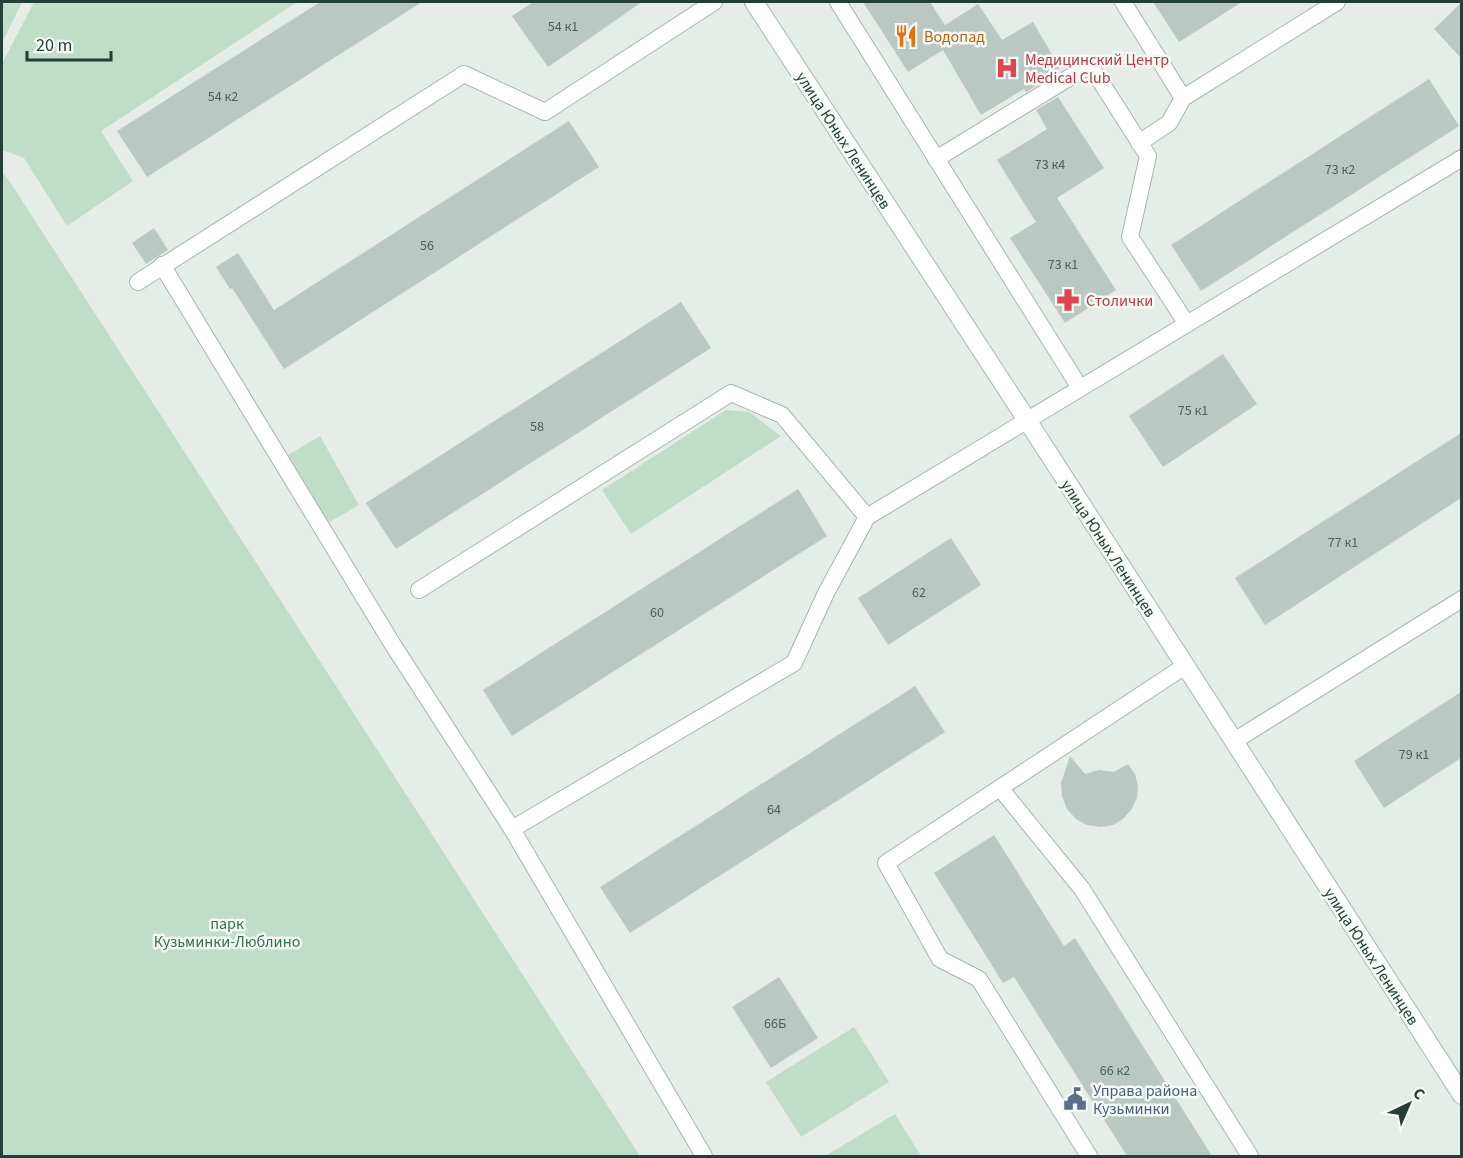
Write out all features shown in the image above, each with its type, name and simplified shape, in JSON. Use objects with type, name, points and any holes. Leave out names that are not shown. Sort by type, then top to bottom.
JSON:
[{"type":"main road","name":"улица Юных Ленинцев","points":[[754,2],[1027,420],[1461,1095]]},
{"type":"lane","points":[[138,282],[464,74],[545,112],[714,2]]},
{"type":"lane","points":[[838,2],[1080,388]]},
{"type":"lane","points":[[1123,2],[1183,98]]},
{"type":"lane","points":[[1139,143],[1169,123],[1183,98],[1337,2]]},
{"type":"lane","points":[[936,159],[1090,65],[1148,156],[1130,237],[1187,324]]},
{"type":"lane","points":[[512,829],[794,663],[826,594],[867,517],[1461,158]]},
{"type":"lane","points":[[162,265],[387,636],[512,829],[704,1156]]},
{"type":"lane","points":[[419,590],[731,393],[782,415],[867,517]]},
{"type":"lane","points":[[1234,741],[1461,599]]},
{"type":"lane","points":[[1089,1156],[979,980],[940,959],[886,863],[1185,666]]},
{"type":"lane","points":[[1000,788],[1082,889],[1250,1156]]},
{"type":"green space","points":[[2,2],[22,2],[2,43]]},
{"type":"green space","points":[[34,2],[297,2],[101,131],[133,181],[67,226],[24,158],[2,150],[2,64]]},
{"type":"green space","name":"парк Кузьминки-Люблино","points":[[2,173],[8,179],[640,1156],[2,1156]]},
{"type":"green space","points":[[726,410],[749,412],[781,436],[631,534],[602,490]]},
{"type":"green space","points":[[320,436],[359,505],[328,523],[288,455]]},
{"type":"green space","points":[[854,1027],[889,1082],[801,1137],[766,1082]]},
{"type":"green space","points":[[895,1114],[921,1156],[825,1156]]},
{"type":"building","points":[[320,2],[422,2],[147,177],[117,131]]},
{"type":"building","points":[[533,2],[642,2],[548,67],[512,16]]},
{"type":"building","points":[[863,2],[930,2],[945,25],[978,4],[1002,40],[1033,22],[1060,68],[1045,76],[1047,79],[1026,92],[1024,89],[981,115],[943,50],[908,72]]},
{"type":"building","points":[[1153,2],[1242,2],[1179,42]]},
{"type":"building","points":[[1461,3],[1461,58],[1434,29]]},
{"type":"building","points":[[1429,79],[1459,126],[1201,291],[1171,245]]},
{"type":"building","points":[[1058,97],[1104,168],[1057,198],[1116,290],[1065,323],[1010,238],[1036,222],[997,160],[1047,129],[1036,110]]},
{"type":"building","points":[[569,121],[599,167],[284,369],[216,267],[238,253],[274,310]]},
{"type":"building","points":[[154,228],[168,250],[146,264],[132,243]]},
{"type":"building","points":[[681,302],[711,348],[396,549],[366,503]]},
{"type":"building","points":[[1223,354],[1257,404],[1163,467],[1129,416]]},
{"type":"building","points":[[1461,433],[1461,498],[1265,625],[1235,578]]},
{"type":"building","points":[[798,489],[827,536],[512,736],[483,690]]},
{"type":"building","points":[[951,538],[981,585],[888,645],[858,598]]},
{"type":"building","points":[[915,686],[945,732],[630,933],[600,887]]},
{"type":"building","points":[[1461,692],[1461,758],[1384,808],[1354,761]]},
{"type":"building","points":[[1070,756],[1085,774],[1099,770],[1114,772],[1128,764],[1135,774],[1138,786],[1137,798],[1123,819],[1113,825],[1101,827],[1087,825],[1076,819],[1067,809],[1062,796],[1061,783]]},
{"type":"building","points":[[994,835],[1064,946],[1075,938],[1212,1156],[1127,1156],[1014,977],[1003,983],[934,873]]},
{"type":"building","points":[[779,977],[818,1038],[771,1068],[732,1007]]},
{"type":"place","name":"Водопад","points":[[906,36]]},
{"type":"place","name":"Медицинский Центр Medical Club","points":[[1007,68]]},
{"type":"place","name":"Столички","points":[[1068,300]]},
{"type":"place","name":"Управа района Кузьминки","points":[[1075,1099]]}]
